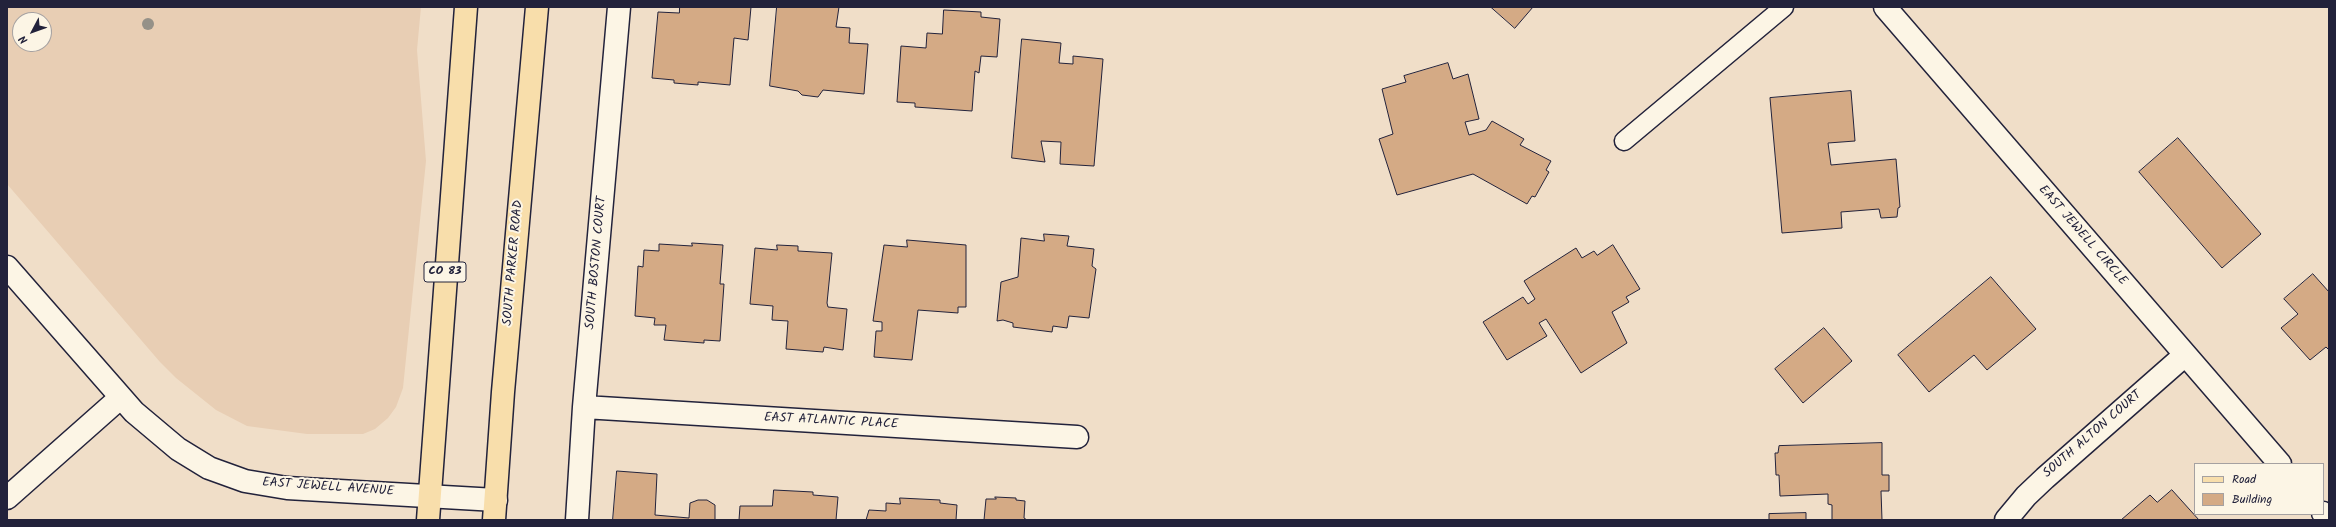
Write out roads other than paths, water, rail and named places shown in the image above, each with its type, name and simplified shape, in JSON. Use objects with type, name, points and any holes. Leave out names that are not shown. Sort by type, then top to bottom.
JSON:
[{"type":"main road","name":"CO 83","points":[[428,520],[466,7]]},
{"type":"main road","name":"SOUTH PARKER ROAD","points":[[495,510],[537,7]]},
{"type":"street","name":"SOUTH BOSTON COURT","points":[[577,520],[584,407],[619,7]]},
{"type":"street","name":"EAST JEWELL CIRCLE","points":[[1885,7],[2279,463]]},
{"type":"street","name":"EAST JEWELL AVENUE","points":[[7,268],[120,398],[145,423],[178,450],[208,468],[238,479],[287,488],[429,496],[495,510]]},
{"type":"street","name":"SOUTH ALTON COURT","points":[[2006,520],[2026,496],[2045,478],[2185,355]]},
{"type":"street","points":[[7,498],[120,398]]},
{"type":"street","name":"EAST ATLANTIC PLACE","points":[[584,407],[1077,437]]},
{"type":"lane","points":[[1624,141],[1784,7]]}]
